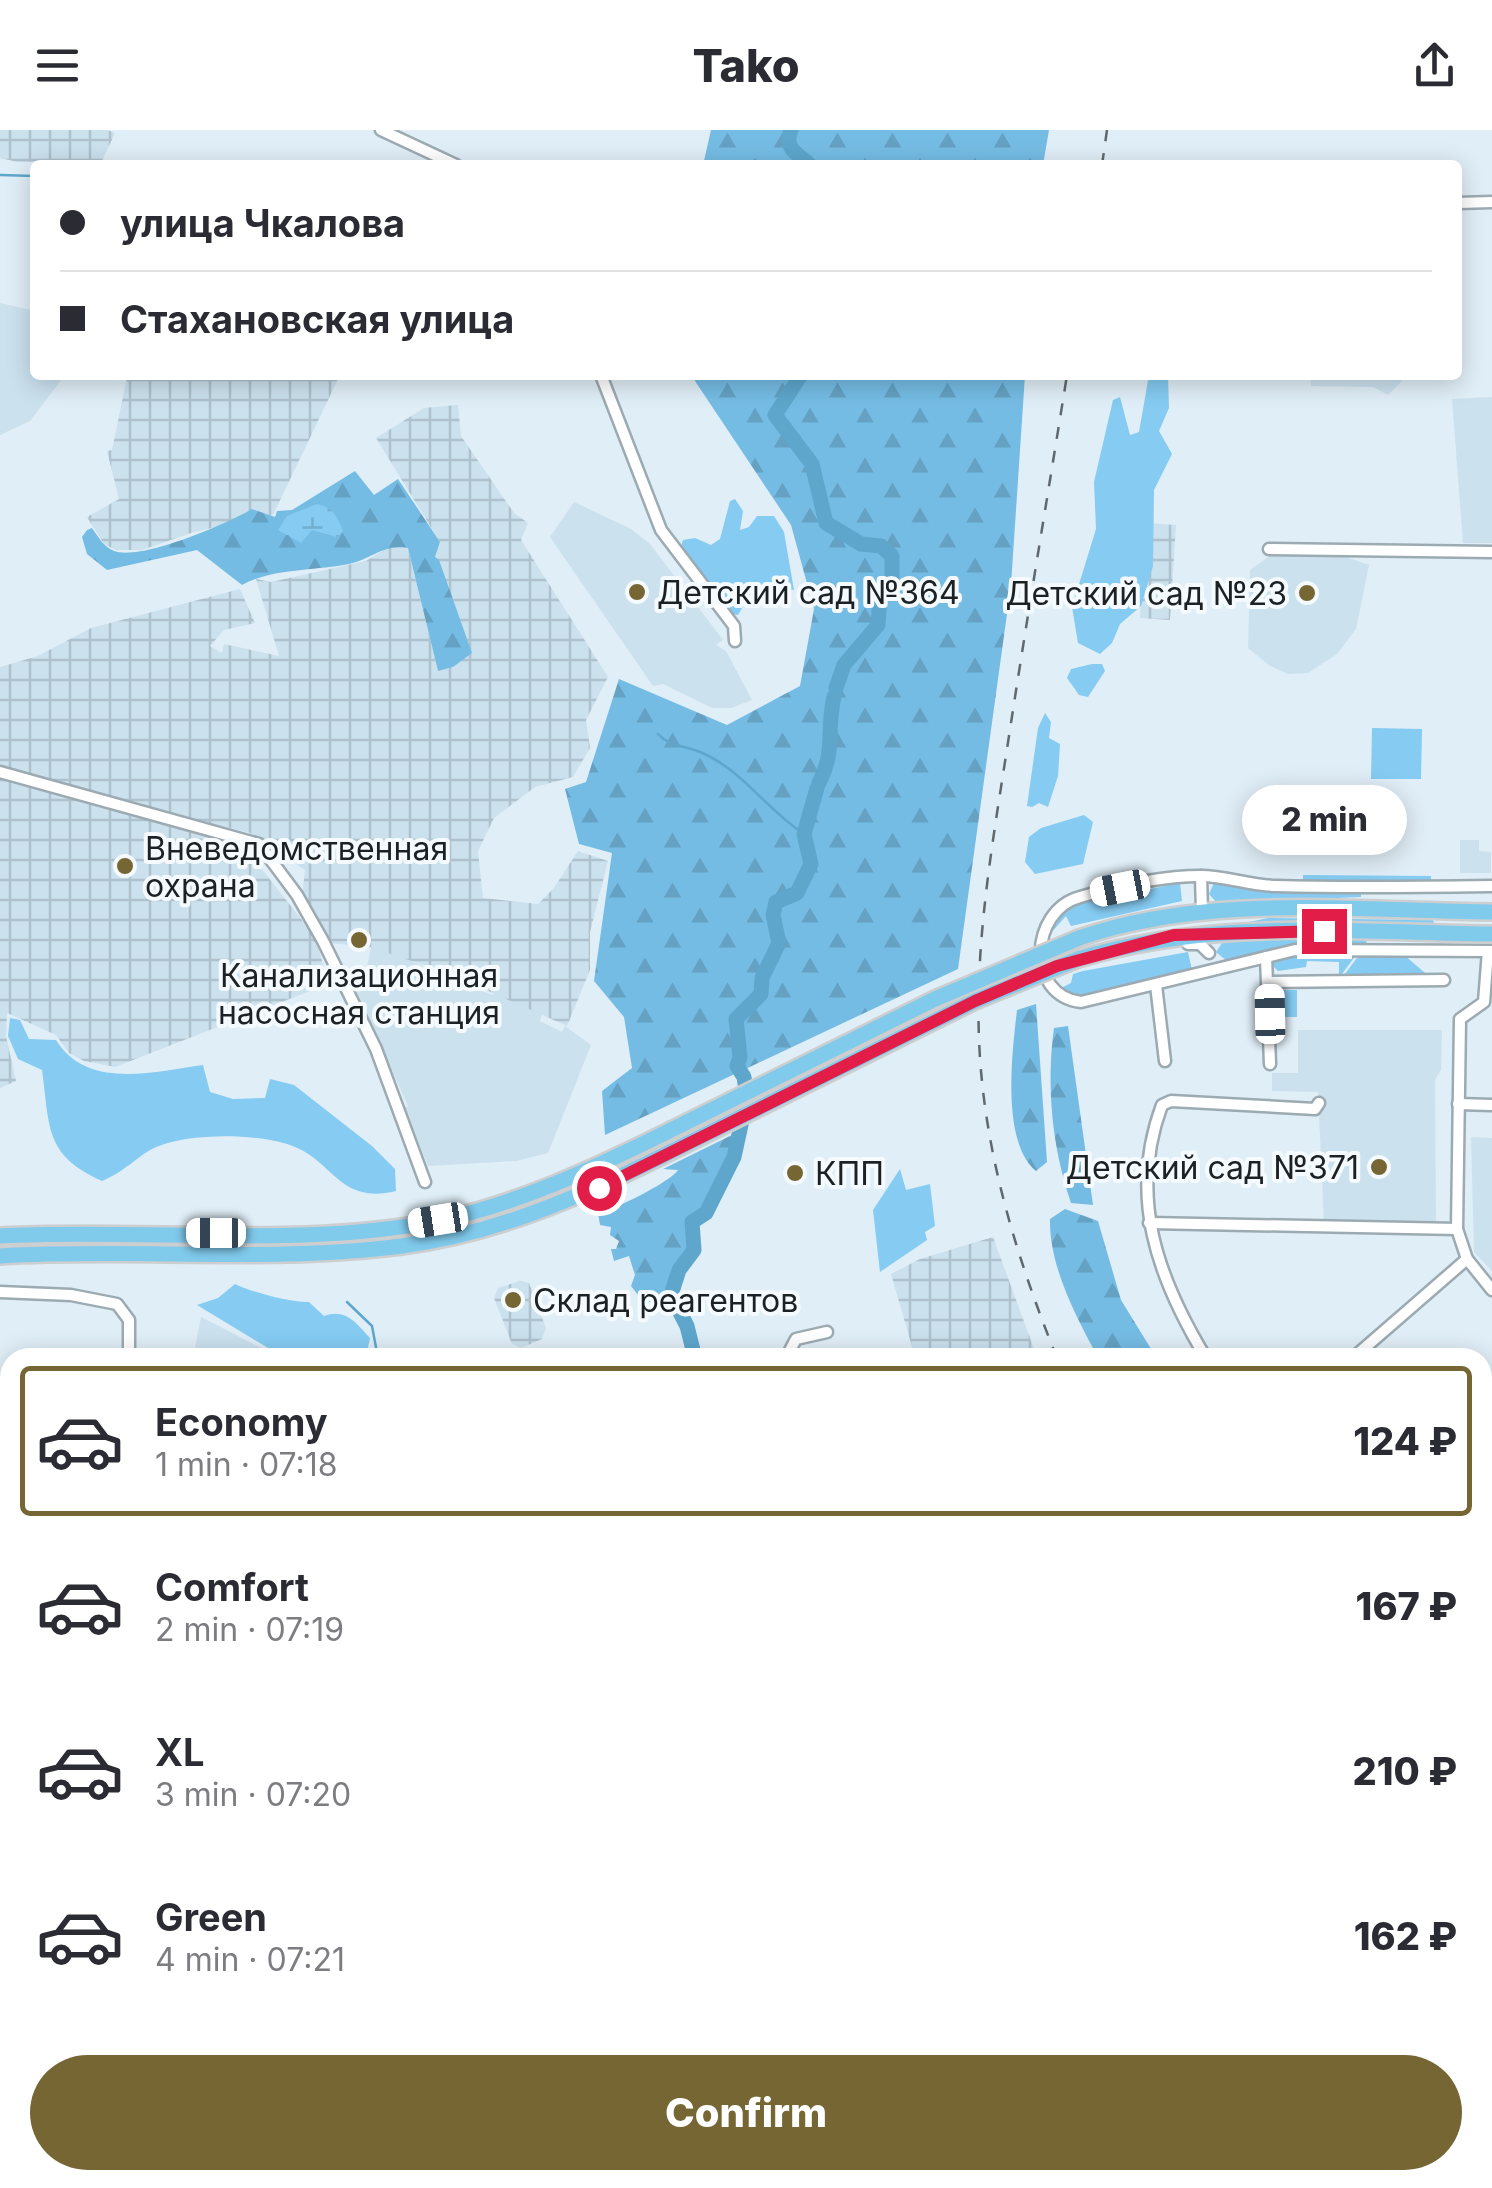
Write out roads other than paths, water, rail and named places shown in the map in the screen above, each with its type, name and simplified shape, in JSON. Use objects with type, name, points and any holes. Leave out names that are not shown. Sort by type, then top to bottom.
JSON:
[{"type":"main road","points":[[0,1236],[328,1232],[402,1226],[522,1198],[661,1135],[934,999],[1080,938],[1128,923],[1202,912],[1492,912]]},
{"type":"main road","points":[[0,1256],[328,1253],[403,1246],[528,1215],[660,1157],[975,1001],[1078,959],[1174,935],[1224,932],[1491,945]]},
{"type":"street","points":[[381,130],[445,160]]},
{"type":"street","points":[[1462,203],[1492,202]]},
{"type":"street","points":[[602,380],[661,530],[734,626],[735,641]]},
{"type":"street","points":[[1270,548],[1492,552]]},
{"type":"street","points":[[0,772],[259,844],[297,894],[331,957],[376,1049],[426,1182]]},
{"type":"street","points":[[1202,876],[1202,912]]},
{"type":"street","points":[[1492,886],[1262,886],[1202,876],[1075,898],[1059,905],[1046,922],[1043,966],[1049,984],[1062,997],[1088,1001],[1266,957],[1323,949],[1491,945],[1484,1002],[1460,1019],[1456,1230],[1468,1259],[1492,1290]]},
{"type":"street","points":[[1209,953],[1211,944],[1224,932]]},
{"type":"street","points":[[1078,959],[1192,943],[1204,946],[1213,971]]},
{"type":"street","points":[[1266,957],[1270,982],[1270,1064]]},
{"type":"street","points":[[1270,982],[1444,980]]},
{"type":"street","points":[[1156,985],[1165,1061]]},
{"type":"street","points":[[1201,1348],[1171,1287],[1149,1223],[1145,1191],[1149,1140],[1162,1105],[1172,1101],[1315,1109],[1319,1103]]},
{"type":"street","points":[[1458,1104],[1492,1105]]},
{"type":"street","points":[[1149,1223],[1456,1230]]},
{"type":"street","points":[[1365,1348],[1468,1259]]},
{"type":"street","points":[[0,1292],[71,1296],[117,1304],[129,1320],[129,1348]]},
{"type":"street","points":[[791,1348],[796,1339],[827,1332]]},
{"type":"waterway","points":[[791,130],[791,147],[804,160]]},
{"type":"waterway","points":[[0,175],[30,176]]},
{"type":"waterway","points":[[798,380],[775,415],[812,464],[826,523],[861,544],[881,546],[892,556],[892,578],[880,596],[878,625],[844,665],[836,688]]},
{"type":"waterway","points":[[819,783],[829,750],[834,697]]},
{"type":"waterway","points":[[658,734],[728,768],[804,834]]},
{"type":"waterway","points":[[692,1348],[687,1326],[671,1295],[679,1270],[694,1250],[692,1222],[706,1213],[734,1157],[747,1097],[744,1077],[737,1066],[740,1057],[736,1019],[761,994],[762,978],[779,943],[773,915],[776,902],[797,893],[811,864],[804,834],[817,788]]},
{"type":"waterway","points":[[347,1302],[372,1326],[376,1348]]},
{"type":"railway","points":[[1103,160],[1107,130]]},
{"type":"railway","points":[[1053,1348],[1017,1248],[997,1173],[984,1097],[978,1019],[990,865],[1066,380]]},
{"type":"place","name":"Детский сад №364","points":[[637,592]]},
{"type":"place","name":"Детский сад №23","points":[[1307,593]]},
{"type":"place","name":"Вневедомственная охрана","points":[[125,866]]},
{"type":"place","name":"Канализационная насосная станция","points":[[359,940]]},
{"type":"place","name":"Детский сад №371","points":[[1379,1167]]},
{"type":"place","name":"КПП","points":[[795,1173]]},
{"type":"place","name":"Склад реагентов","points":[[513,1300]]}]
